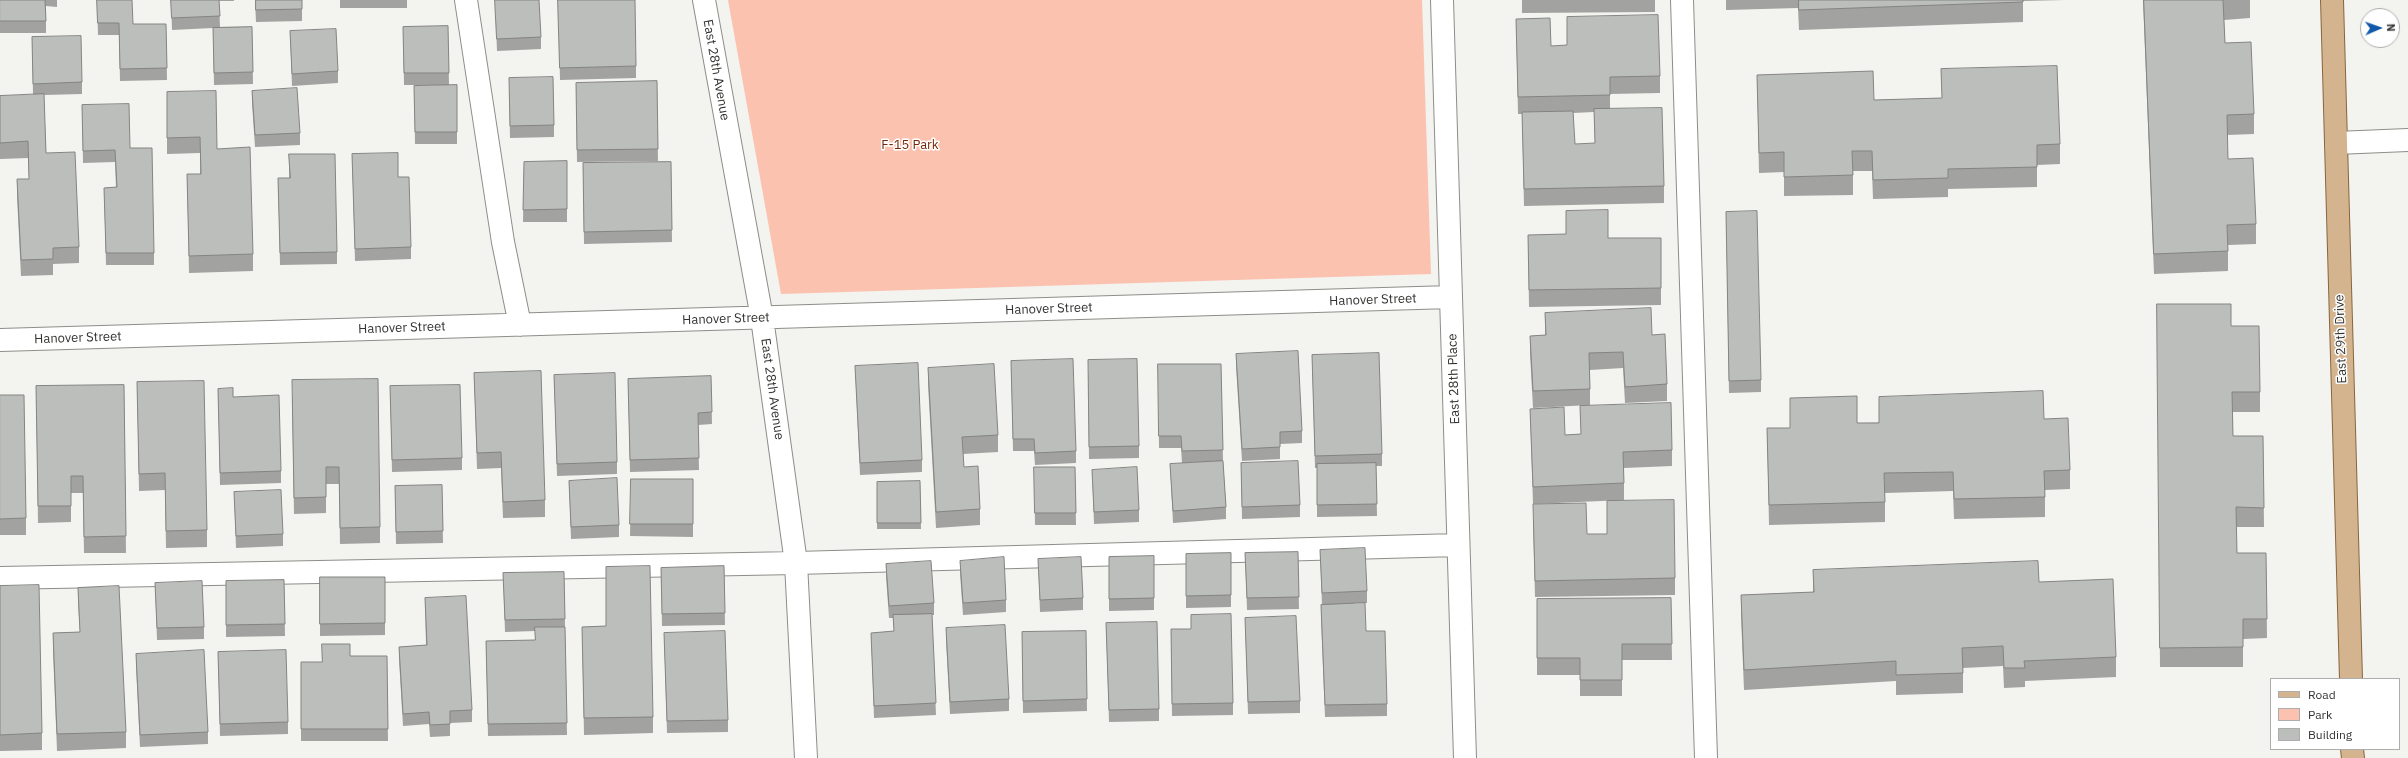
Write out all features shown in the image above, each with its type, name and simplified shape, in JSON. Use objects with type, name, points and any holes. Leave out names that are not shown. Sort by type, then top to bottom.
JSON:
[{"type":"main road","name":"East 29th Drive","points":[[2332,0],[2351,678]]},
{"type":"street","points":[[466,0],[503,242],[520,325]]},
{"type":"street","name":"East 28th Avenue","points":[[704,0],[762,318],[796,563],[806,758]]},
{"type":"street","name":"East 28th Place","points":[[1442,0],[1465,758]]},
{"type":"street","points":[[1682,0],[1706,758]]},
{"type":"street","points":[[2336,143],[2408,140]]},
{"type":"street","name":"Hanover Street","points":[[0,340],[1451,297]]},
{"type":"street","points":[[0,578],[796,563],[1458,545]]},
{"type":"green space","name":"F-15 Park","points":[[728,0],[1422,0],[1431,274],[781,294]]},
{"type":"building","points":[[0,0],[45,0],[46,21],[0,21]]},
{"type":"building","points":[[97,0],[132,0],[133,24],[166,24],[167,68],[120,69],[119,23],[98,23]]},
{"type":"building","points":[[171,0],[219,0],[220,16],[172,18]]},
{"type":"building","points":[[256,0],[302,0],[302,9],[256,10]]},
{"type":"building","points":[[495,0],[539,0],[541,37],[497,39]]},
{"type":"building","points":[[558,0],[635,0],[636,66],[560,68]]},
{"type":"building","points":[[1799,0],[2023,0],[2023,2],[1799,10]]},
{"type":"building","points":[[2144,0],[2223,0],[2225,43],[2251,42],[2254,114],[2227,115],[2228,159],[2253,158],[2256,224],[2227,225],[2228,251],[2154,254]]},
{"type":"building","points":[[1658,15],[1660,76],[1610,77],[1610,95],[1518,97],[1516,19],[1550,18],[1551,46],[1567,45],[1567,17]]},
{"type":"building","points":[[448,26],[449,73],[404,73],[403,27]]},
{"type":"building","points":[[252,27],[253,72],[214,73],[213,28]]},
{"type":"building","points":[[336,29],[338,71],[292,74],[290,31]]},
{"type":"building","points":[[81,36],[82,82],[33,84],[32,37]]},
{"type":"building","points":[[2057,66],[2060,144],[2037,145],[2037,167],[1948,169],[1948,178],[1873,180],[1872,151],[1852,151],[1853,175],[1784,177],[1784,152],[1759,153],[1757,75],[1873,71],[1874,100],[1942,98],[1941,69]]},
{"type":"building","points":[[553,77],[554,125],[510,126],[509,78]]},
{"type":"building","points":[[657,81],[658,149],[577,150],[576,83]]},
{"type":"building","points":[[457,85],[457,132],[415,132],[414,86]]},
{"type":"building","points":[[297,88],[300,133],[255,135],[252,91]]},
{"type":"building","points":[[216,91],[217,149],[250,147],[253,254],[189,256],[187,174],[201,174],[200,137],[167,138],[167,92]]},
{"type":"building","points":[[44,94],[46,153],[75,152],[79,247],[53,248],[53,259],[21,260],[17,179],[29,179],[28,141],[0,143],[0,96]]},
{"type":"building","points":[[129,104],[130,148],[152,148],[154,253],[106,253],[104,188],[117,187],[115,150],[83,151],[82,105]]},
{"type":"building","points":[[1662,108],[1664,186],[1524,189],[1522,112],[1573,111],[1575,144],[1595,143],[1594,109]]},
{"type":"building","points":[[398,153],[398,177],[409,177],[411,247],[355,249],[352,154]]},
{"type":"building","points":[[289,154],[335,154],[337,252],[280,253],[278,178],[290,178]]},
{"type":"building","points":[[567,161],[567,209],[523,210],[524,162]]},
{"type":"building","points":[[671,162],[672,230],[584,232],[583,163]]},
{"type":"building","points":[[1608,210],[1608,238],[1661,238],[1661,288],[1529,290],[1528,235],[1566,234],[1566,211]]},
{"type":"building","points":[[1757,211],[1761,380],[1729,381],[1726,212]]},
{"type":"building","points":[[2157,304],[2231,304],[2231,326],[2259,326],[2260,392],[2232,392],[2233,436],[2263,436],[2264,508],[2236,507],[2237,553],[2266,553],[2267,619],[2243,619],[2243,647],[2160,648]]},
{"type":"building","points":[[1651,308],[1652,335],[1665,334],[1667,384],[1625,387],[1623,352],[1589,353],[1590,389],[1533,391],[1530,336],[1546,335],[1545,313]]},
{"type":"building","points":[[1298,351],[1302,431],[1280,432],[1280,447],[1242,449],[1236,354]]},
{"type":"building","points":[[1379,353],[1382,454],[1315,456],[1312,355]]},
{"type":"building","points":[[1073,359],[1076,451],[1035,453],[1034,439],[1013,439],[1011,361]]},
{"type":"building","points":[[1137,359],[1139,446],[1089,447],[1088,360]]},
{"type":"building","points":[[918,363],[922,460],[860,463],[855,366]]},
{"type":"building","points":[[994,364],[998,435],[962,437],[964,467],[978,466],[980,509],[936,512],[928,368]]},
{"type":"building","points":[[1158,364],[1221,364],[1223,450],[1182,451],[1181,436],[1159,436]]},
{"type":"building","points":[[541,371],[545,500],[503,502],[501,452],[477,453],[474,373]]},
{"type":"building","points":[[615,373],[617,462],[557,464],[554,375]]},
{"type":"building","points":[[711,376],[712,412],[698,413],[699,458],[630,460],[628,379]]},
{"type":"building","points":[[378,379],[380,527],[340,528],[339,467],[326,467],[326,497],[294,498],[292,380]]},
{"type":"building","points":[[204,381],[207,530],[166,531],[165,473],[139,474],[137,382]]},
{"type":"building","points":[[124,385],[126,536],[84,537],[83,476],[71,476],[71,506],[38,506],[36,386]]},
{"type":"building","points":[[460,385],[462,458],[392,460],[390,386]]},
{"type":"building","points":[[233,388],[233,397],[279,395],[281,471],[220,473],[218,389]]},
{"type":"building","points":[[2043,391],[2044,419],[2068,418],[2070,470],[2044,471],[2045,497],[1954,499],[1953,472],[1884,473],[1885,502],[1769,505],[1767,428],[1790,428],[1790,398],[1857,396],[1857,423],[1879,423],[1879,397]]},
{"type":"building","points":[[0,395],[24,395],[26,518],[0,519]]},
{"type":"building","points":[[1671,403],[1672,450],[1623,452],[1624,483],[1533,487],[1530,409],[1564,407],[1565,435],[1581,434],[1580,406]]},
{"type":"building","points":[[1223,461],[1226,507],[1173,511],[1170,464]]},
{"type":"building","points":[[1298,461],[1300,505],[1242,507],[1241,463]]},
{"type":"building","points":[[1376,463],[1377,504],[1317,505],[1317,464]]},
{"type":"building","points":[[1034,467],[1075,467],[1076,513],[1035,513]]},
{"type":"building","points":[[1137,467],[1139,510],[1094,512],[1092,470]]},
{"type":"building","points":[[617,478],[619,525],[571,527],[569,481]]},
{"type":"building","points":[[631,479],[693,479],[693,524],[630,524]]},
{"type":"building","points":[[920,481],[921,523],[877,523],[877,482]]},
{"type":"building","points":[[442,485],[443,531],[396,532],[395,486]]},
{"type":"building","points":[[281,490],[283,534],[236,536],[234,492]]},
{"type":"building","points":[[1674,500],[1675,578],[1535,581],[1533,504],[1586,503],[1587,534],[1607,534],[1607,501]]},
{"type":"building","points":[[1365,548],[1367,591],[1322,593],[1320,550]]},
{"type":"building","points":[[1298,552],[1299,597],[1247,598],[1245,553]]},
{"type":"building","points":[[1231,553],[1231,595],[1186,596],[1186,554]]},
{"type":"building","points":[[1154,556],[1154,598],[1109,599],[1109,557]]},
{"type":"building","points":[[1004,557],[1006,600],[963,603],[960,561]]},
{"type":"building","points":[[1081,557],[1083,598],[1040,600],[1038,559]]},
{"type":"building","points":[[931,561],[934,603],[889,606],[886,564]]},
{"type":"building","points":[[2038,561],[2039,582],[2113,579],[2116,657],[2024,661],[2025,668],[2004,668],[2003,646],[1962,648],[1963,673],[1896,675],[1896,661],[1744,670],[1741,595],[1814,592],[1813,570]]},
{"type":"building","points":[[650,566],[653,717],[584,718],[582,627],[606,626],[606,567]]},
{"type":"building","points":[[724,566],[725,613],[662,614],[661,568]]},
{"type":"building","points":[[564,572],[565,619],[505,620],[503,573]]},
{"type":"building","points":[[320,577],[385,577],[385,623],[320,624]]},
{"type":"building","points":[[284,580],[285,624],[226,625],[226,581]]},
{"type":"building","points":[[202,581],[204,627],[157,628],[155,583]]},
{"type":"building","points":[[39,585],[42,733],[0,735],[0,586]]},
{"type":"building","points":[[119,586],[126,732],[57,734],[53,633],[80,632],[78,588]]},
{"type":"building","points":[[466,596],[472,710],[450,711],[450,724],[430,725],[429,712],[403,714],[399,647],[427,645],[425,598]]},
{"type":"building","points":[[1671,598],[1672,644],[1622,644],[1622,680],[1580,680],[1580,658],[1537,658],[1537,599]]},
{"type":"building","points":[[1365,603],[1366,631],[1385,631],[1387,704],[1325,705],[1321,605]]},
{"type":"building","points":[[932,614],[936,703],[874,706],[871,633],[894,631],[893,615]]},
{"type":"building","points":[[1231,614],[1233,703],[1172,704],[1171,629],[1191,629],[1191,615]]},
{"type":"building","points":[[1296,616],[1300,701],[1248,702],[1245,618]]},
{"type":"building","points":[[1157,622],[1159,709],[1109,710],[1106,623]]},
{"type":"building","points":[[1005,625],[1009,699],[950,702],[946,628]]},
{"type":"building","points":[[535,627],[565,627],[567,723],[488,724],[486,641],[535,640]]},
{"type":"building","points":[[725,631],[728,720],[667,721],[664,633]]},
{"type":"building","points":[[1086,631],[1087,699],[1023,701],[1022,632]]},
{"type":"building","points":[[322,644],[350,644],[350,656],[387,656],[388,729],[301,729],[301,662],[322,662]]},
{"type":"building","points":[[204,650],[208,732],[140,735],[136,654]]},
{"type":"building","points":[[286,650],[288,722],[220,724],[218,652]]}]
